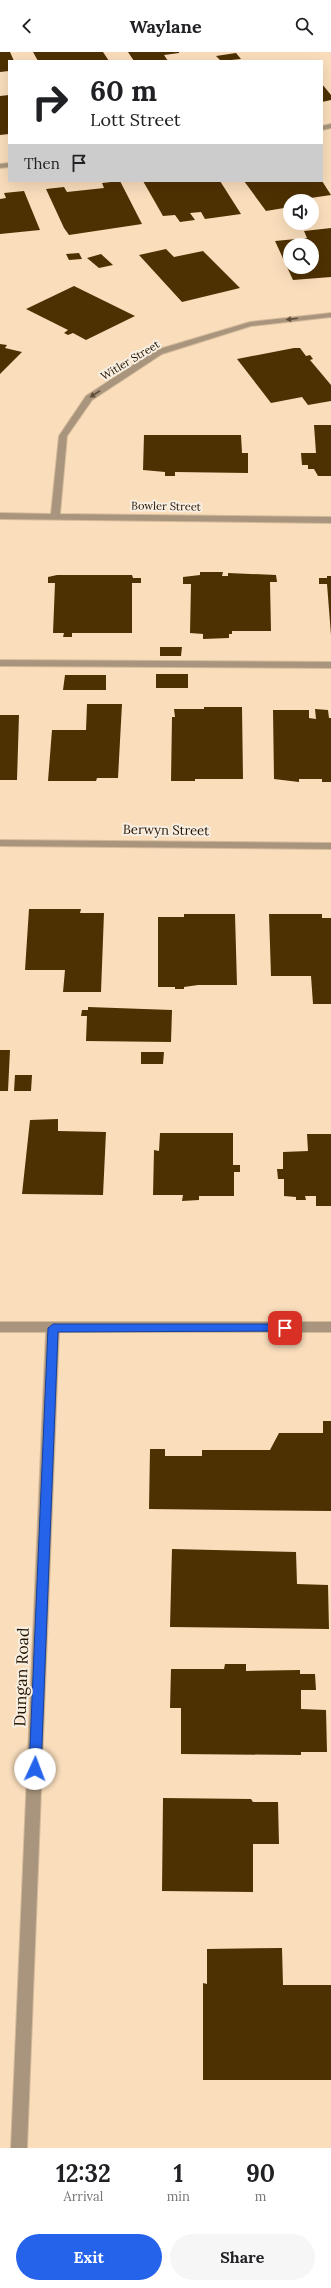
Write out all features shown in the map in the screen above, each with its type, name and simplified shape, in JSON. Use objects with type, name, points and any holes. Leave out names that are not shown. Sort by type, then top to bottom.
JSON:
[{"type":"street","name":"Witler Street","points":[[55,516],[63,436],[89,398],[160,352],[250,324],[331,315]]},
{"type":"street","name":"Bowler Street","points":[[0,516],[331,520]]},
{"type":"street","points":[[0,663],[331,665]]},
{"type":"street","name":"Berwyn Street","points":[[0,843],[331,846]]},
{"type":"street","points":[[0,1327],[331,1328]]},
{"type":"street","name":"Dungan Road","points":[[20,2148],[53,1328]]},
{"type":"building","points":[[0,52],[10,52],[14,60],[8,60],[8,71],[0,72]]},
{"type":"building","points":[[33,52],[103,52],[108,60],[37,60]]},
{"type":"building","points":[[128,52],[179,52],[164,55],[167,60],[133,60]]},
{"type":"building","points":[[236,53],[241,59],[220,60],[216,56]]},
{"type":"building","points":[[323,85],[331,95],[331,100],[323,102]]},
{"type":"building","points":[[8,95],[8,134],[0,135],[0,96]]},
{"type":"building","points":[[121,182],[142,224],[69,235],[64,228],[46,189],[64,187],[67,192],[104,188],[102,183]]},
{"type":"building","points":[[144,182],[221,182],[241,214],[205,219],[201,212],[190,213],[195,220],[180,222],[175,215],[163,216]]},
{"type":"building","points":[[245,182],[323,182],[331,195],[319,197],[319,194],[283,194],[283,208],[266,211]]},
{"type":"building","points":[[24,191],[40,230],[0,234],[0,199],[6,198],[4,193]]},
{"type":"building","points":[[331,228],[331,277],[293,280],[290,274],[319,274],[319,238],[307,238],[304,231]]},
{"type":"building","points":[[283,240],[283,258],[275,241]]},
{"type":"building","points":[[166,249],[174,257],[203,251],[240,288],[182,302],[139,255]]},
{"type":"building","points":[[79,253],[82,259],[69,260],[66,254]]},
{"type":"building","points":[[101,254],[113,265],[99,268],[87,258]]},
{"type":"building","points":[[74,286],[135,316],[86,340],[73,333],[68,335],[64,333],[68,330],[26,309]]},
{"type":"building","points":[[0,344],[7,345],[5,348],[22,352],[0,374]]},
{"type":"building","points":[[300,348],[306,356],[310,355],[313,359],[310,360],[331,385],[331,401],[308,405],[302,397],[271,403],[237,359]]},
{"type":"building","points":[[314,425],[331,425],[331,476],[318,476],[314,469],[308,469],[308,465],[302,465],[301,453],[316,453]]},
{"type":"building","points":[[144,435],[241,435],[242,453],[248,453],[248,473],[175,472],[175,476],[165,476],[165,472],[143,470]]},
{"type":"building","points":[[200,572],[223,572],[222,576],[228,576],[228,573],[276,575],[277,582],[270,582],[271,631],[232,631],[232,634],[229,634],[229,638],[203,639],[203,634],[190,633],[191,584],[183,584],[183,577],[200,575]]},
{"type":"building","points":[[57,575],[132,575],[133,578],[141,578],[141,583],[132,583],[132,633],[72,633],[72,637],[63,637],[64,633],[53,633],[55,583],[48,583],[48,577]]},
{"type":"building","points":[[327,576],[331,576],[331,635],[327,584],[319,584],[319,578],[327,578]]},
{"type":"building","points":[[160,647],[182,647],[181,656],[160,656]]},
{"type":"building","points":[[156,674],[188,674],[188,688],[156,688]]},
{"type":"building","points":[[65,675],[106,675],[106,690],[63,690]]},
{"type":"building","points":[[87,704],[122,704],[118,778],[97,778],[96,781],[48,781],[52,730],[86,730]]},
{"type":"building","points":[[204,707],[242,707],[243,779],[195,779],[195,781],[171,781],[172,717],[175,717],[174,709],[204,709]]},
{"type":"building","points":[[315,709],[328,710],[329,718],[331,718],[331,782],[322,782],[322,779],[299,779],[299,782],[274,779],[273,710],[309,710],[309,718],[316,719]]},
{"type":"building","points":[[0,715],[19,715],[17,780],[0,780]]},
{"type":"building","points":[[29,909],[81,909],[80,913],[104,913],[101,992],[63,992],[65,970],[25,970]]},
{"type":"building","points":[[184,914],[235,914],[237,985],[198,985],[184,987],[184,989],[175,989],[175,987],[158,987],[158,917],[184,917]]},
{"type":"building","points":[[269,914],[322,914],[322,918],[331,918],[331,1004],[313,1004],[311,976],[271,976]]},
{"type":"building","points":[[88,1007],[172,1010],[171,1042],[86,1041],[87,1016],[81,1016],[82,1010],[88,1010]]},
{"type":"building","points":[[0,1050],[10,1050],[8,1091],[0,1091]]},
{"type":"building","points":[[141,1052],[164,1052],[163,1064],[141,1064]]},
{"type":"building","points":[[15,1075],[32,1075],[31,1091],[14,1091]]},
{"type":"building","points":[[58,1119],[58,1131],[106,1132],[103,1195],[22,1194],[30,1120]]},
{"type":"building","points":[[160,1133],[233,1133],[233,1165],[240,1165],[240,1172],[234,1172],[234,1196],[199,1196],[199,1200],[182,1201],[183,1195],[153,1195],[154,1150],[159,1151]]},
{"type":"building","points":[[307,1134],[331,1134],[331,1206],[316,1206],[316,1196],[305,1196],[306,1200],[296,1200],[296,1197],[284,1196],[284,1179],[278,1179],[277,1169],[283,1169],[283,1152],[308,1151]]},
{"type":"building","points":[[323,1421],[331,1421],[331,1511],[149,1509],[150,1449],[165,1449],[165,1456],[202,1456],[202,1450],[270,1450],[279,1433],[323,1433]]},
{"type":"building","points":[[172,1549],[296,1552],[297,1584],[328,1585],[329,1629],[170,1627]]},
{"type":"building","points":[[225,1664],[246,1664],[246,1671],[300,1670],[300,1674],[315,1674],[316,1690],[301,1690],[301,1709],[326,1710],[327,1752],[301,1752],[301,1755],[181,1754],[181,1708],[170,1708],[171,1669],[224,1669]]},
{"type":"building","points":[[163,1798],[251,1799],[253,1802],[278,1802],[279,1844],[253,1844],[253,1892],[162,1891]]},
{"type":"building","points":[[282,1948],[283,1985],[331,1985],[331,2080],[203,2080],[203,1983],[207,1984],[207,1949]]},
{"type":"route","points":[[35,1769],[53,1328],[285,1328]]}]
